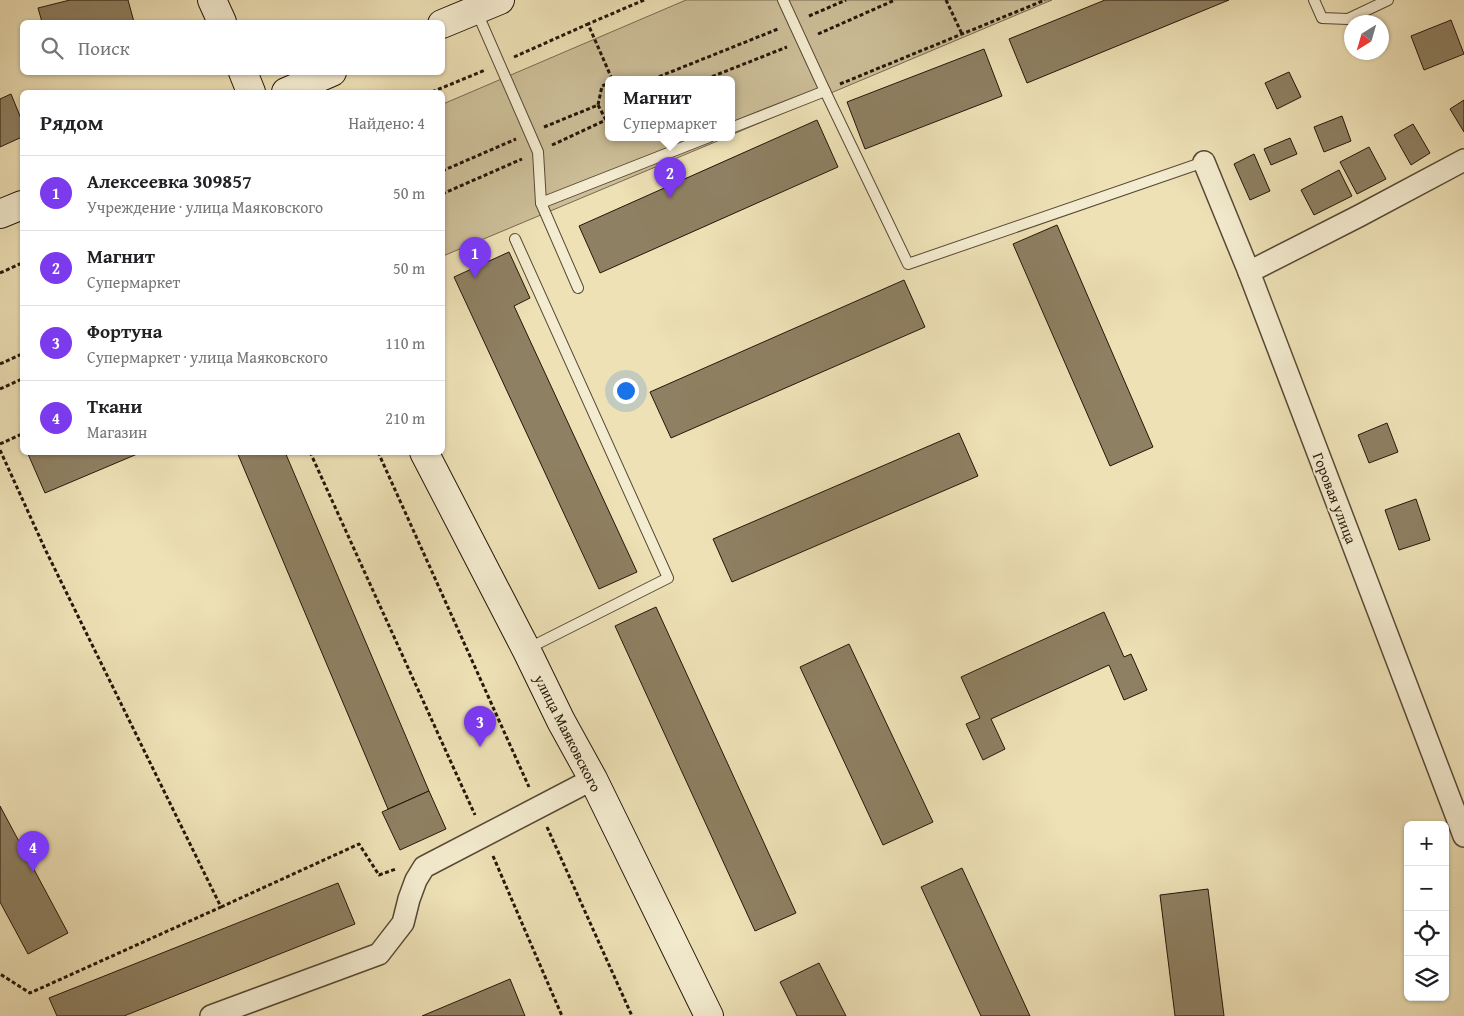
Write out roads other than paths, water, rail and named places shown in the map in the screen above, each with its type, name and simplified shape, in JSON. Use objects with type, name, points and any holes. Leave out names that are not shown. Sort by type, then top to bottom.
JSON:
[{"type":"street","points":[[212,0],[221,20]]},
{"type":"street","points":[[445,23],[488,5]]},
{"type":"street","points":[[244,75],[250,90]]},
{"type":"street","points":[[291,90],[325,75]]},
{"type":"street","points":[[1249,272],[1464,160]]},
{"type":"street","name":"Горовая улица","points":[[1204,162],[1249,272],[1464,836]]},
{"type":"street","points":[[0,214],[20,205]]},
{"type":"street","name":"улица Маяковского","points":[[426,455],[561,721],[593,779],[709,1016]]},
{"type":"street","points":[[211,1016],[379,954],[403,923],[416,880],[424,867],[593,779]]},
{"type":"lane","points":[[783,0],[824,91],[908,264],[1204,162]]},
{"type":"lane","points":[[1314,0],[1322,18],[1348,19],[1388,0]]},
{"type":"lane","points":[[488,5],[538,152],[541,204],[578,288]]},
{"type":"lane","points":[[735,126],[824,91]]},
{"type":"lane","points":[[541,204],[699,141]]},
{"type":"lane","points":[[515,239],[668,578],[526,649]]},
{"type":"place","name":"Магнит","points":[[670,198]]},
{"type":"place","name":"Алексеевка 309857","points":[[475,278]]},
{"type":"place","name":"Фортуна","points":[[480,747]]},
{"type":"place","name":"Ткани","points":[[33,872]]}]
